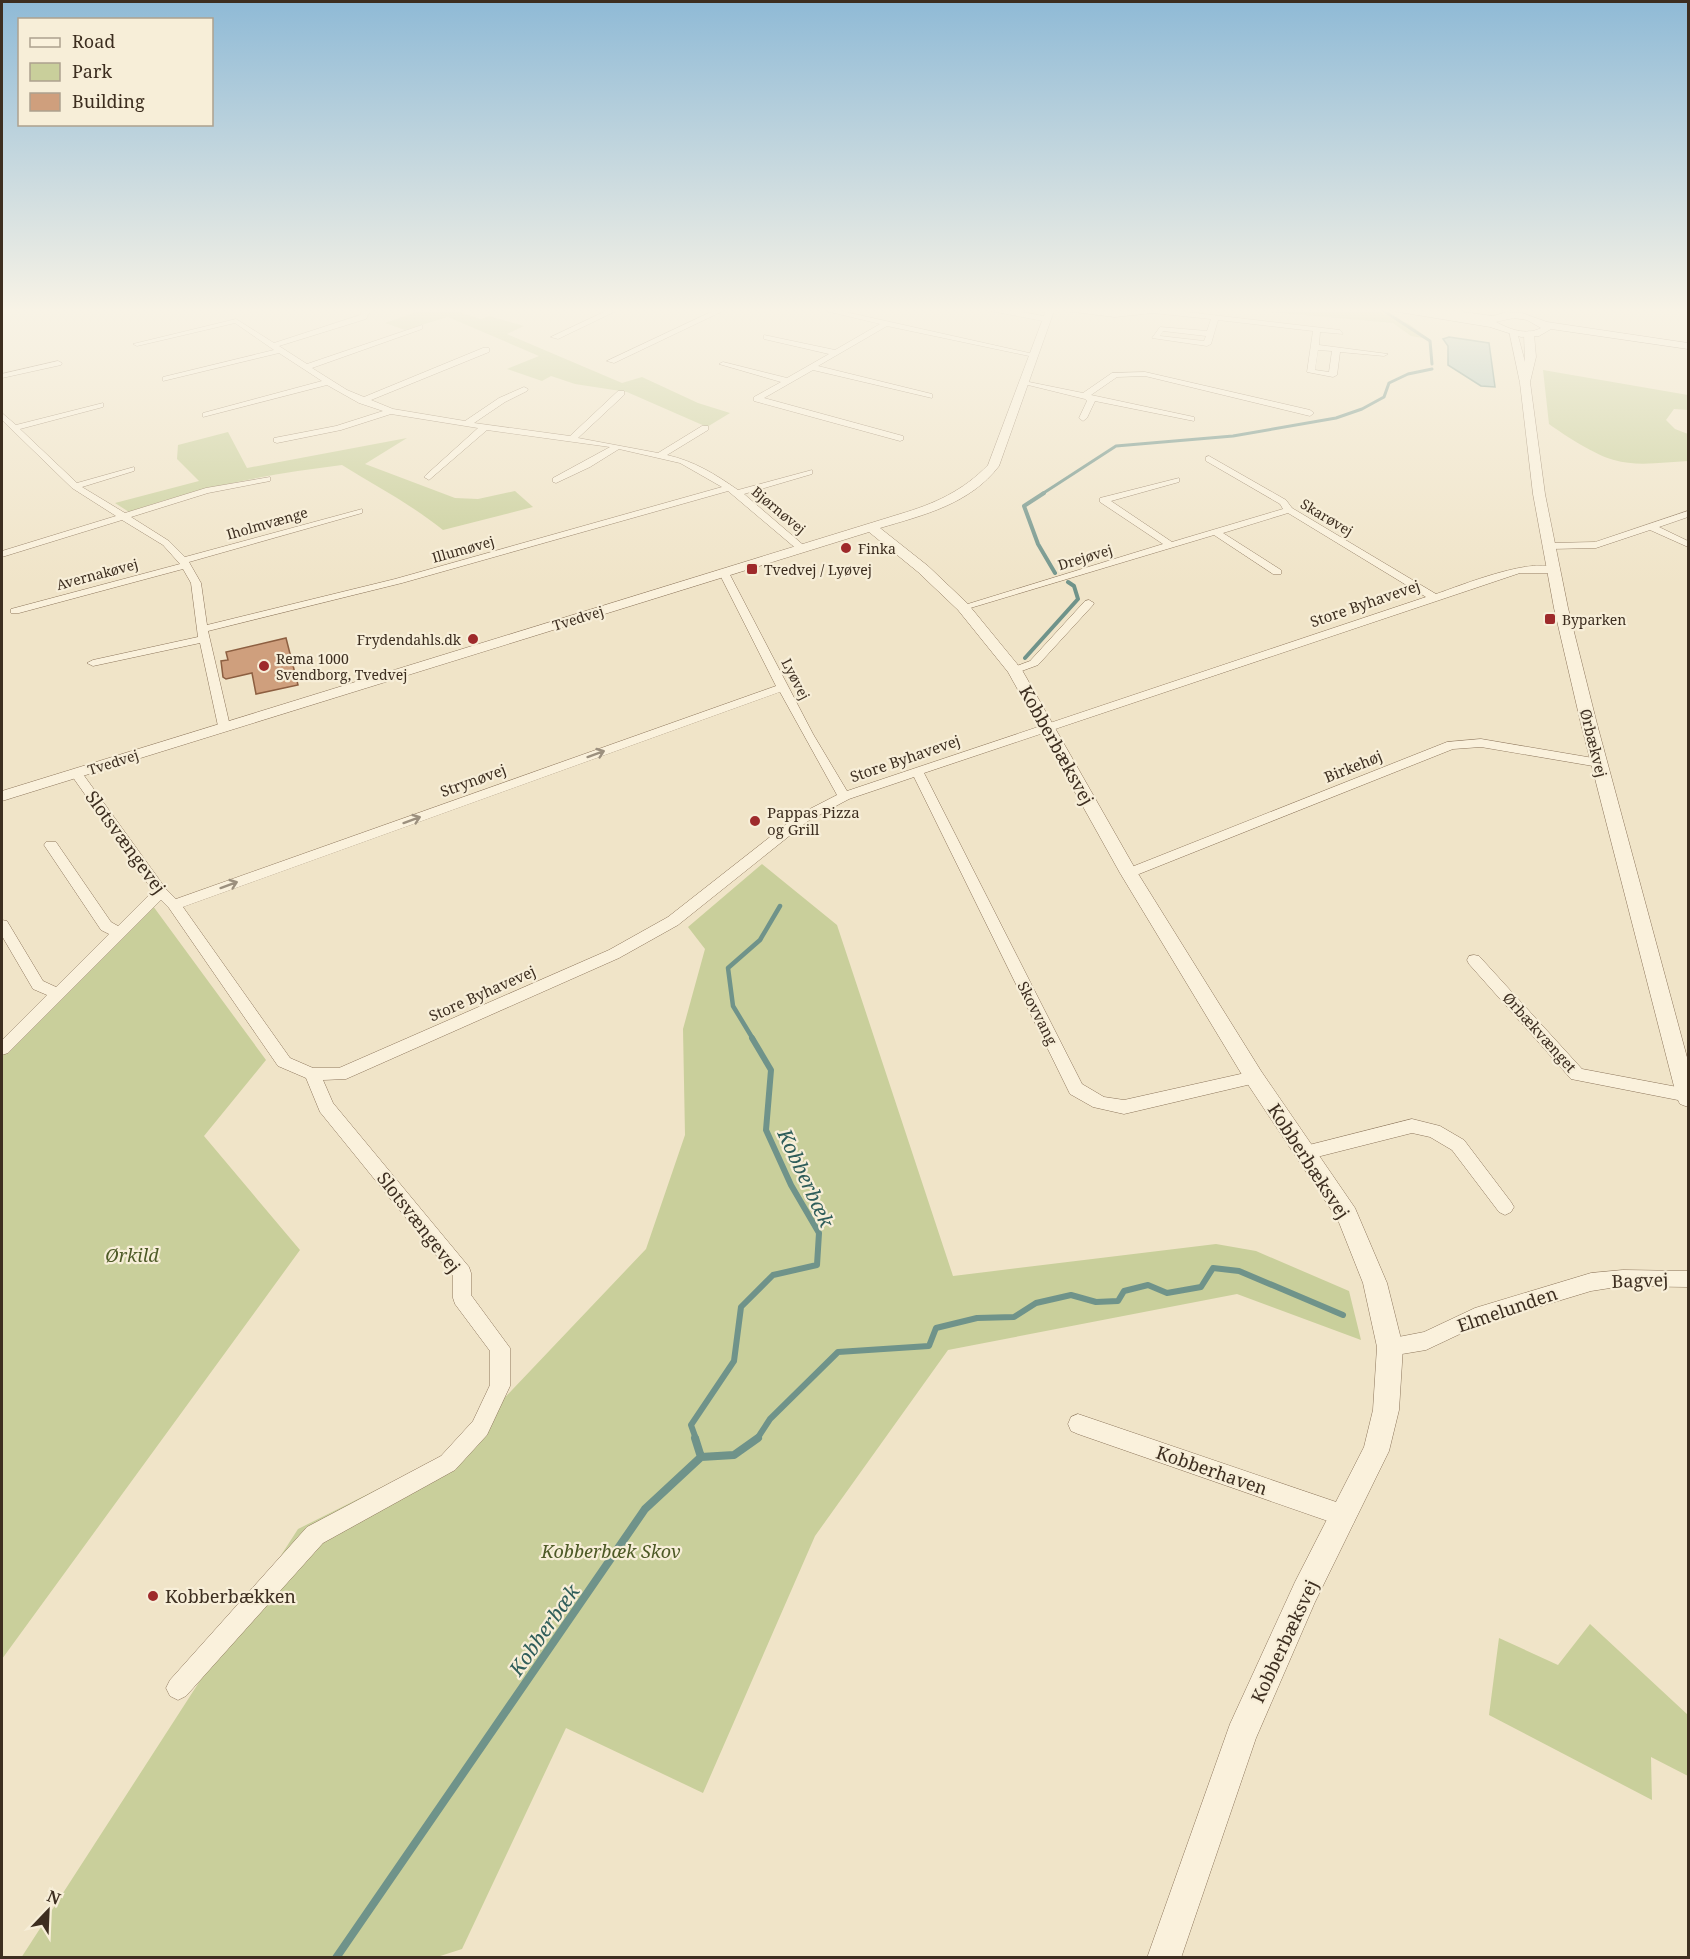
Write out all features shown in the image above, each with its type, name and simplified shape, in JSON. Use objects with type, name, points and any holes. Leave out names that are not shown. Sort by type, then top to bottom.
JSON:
[{"type":"street","points":[[206,415],[253,402]]},
{"type":"street","name":"Bjørnøvej","points":[[366,402],[391,411],[618,446],[660,455],[704,471],[733,490],[803,549]]},
{"type":"street","points":[[466,424],[499,402]]},
{"type":"street","points":[[572,439],[611,402]]},
{"type":"street","points":[[770,402],[900,438]]},
{"type":"street","name":"Tvedvej","points":[[2,796],[803,549],[962,495],[981,481],[993,466],[1017,402]]},
{"type":"street","points":[[1083,418],[1090,402]]},
{"type":"street","points":[[1118,402],[1191,419]]},
{"type":"street","points":[[1265,402],[1310,413]]},
{"type":"street","name":"Ørbækvej","points":[[1527,402],[1539,494],[1553,570],[1599,764],[1688,1097]]},
{"type":"street","points":[[14,428],[100,405]]},
{"type":"street","name":"Bjørnøvej","points":[[277,440],[338,428],[391,411]]},
{"type":"street","points":[[2,416],[75,486],[166,543],[185,563],[196,583],[203,634],[224,726]]},
{"type":"street","points":[[429,477],[485,427]]},
{"type":"street","points":[[660,455],[705,428]]},
{"type":"street","points":[[556,480],[618,446]]},
{"type":"street","name":"Skarøvej","points":[[1209,459],[1283,502],[1289,510],[1433,597]]},
{"type":"street","points":[[75,486],[131,469]]},
{"type":"street","name":"Bjørnøvej","points":[[733,490],[809,472]]},
{"type":"street","points":[[2,554],[206,491],[267,479]]},
{"type":"street","points":[[1170,546],[1103,500],[1176,480]]},
{"type":"street","name":"Illumøvej","points":[[203,634],[733,490]]},
{"type":"street","name":"Drejøvej","points":[[963,607],[1289,510]]},
{"type":"street","name":"Iholmvænge","points":[[185,563],[359,511]]},
{"type":"street","points":[[1550,546],[1596,545],[1689,514]]},
{"type":"street","name":"Kobberbæksvej","points":[[871,527],[963,607],[1015,670],[1129,873],[1254,1077],[1347,1215],[1375,1283],[1390,1347],[1386,1410],[1376,1451],[1346,1516],[1295,1614],[1241,1735],[1164,1958]]},
{"type":"street","points":[[1651,527],[1689,544]]},
{"type":"street","points":[[1215,532],[1277,572]]},
{"type":"street","name":"Avernakøvej","points":[[15,611],[185,563]]},
{"type":"street","name":"Store Byhavevej","points":[[312,1074],[340,1074],[614,954],[673,921],[803,818],[844,796],[1433,597],[1519,570],[1553,570]]},
{"type":"street","name":"Lyøvej","points":[[724,573],[844,796]]},
{"type":"street","name":"Kobberbæksvej","points":[[1015,670],[1034,663],[1089,603]]},
{"type":"street","points":[[93,663],[203,634]]},
{"type":"street","name":"Strynøvej","points":[[167,898],[784,687]]},
{"type":"street","name":"Birkehøj","points":[[1129,873],[1451,745],[1480,743],[1599,764]]},
{"type":"street","name":"Skovvang","points":[[917,771],[1076,1089],[1089,1099],[1105,1106],[1124,1107],[1254,1077]]},
{"type":"street","name":"Slotsvængevej","points":[[76,773],[284,1062],[312,1074],[326,1107],[462,1273],[462,1298],[500,1348],[500,1386],[480,1428],[448,1463],[315,1535],[178,1688]]},
{"type":"street","points":[[51,845],[106,926],[118,933]]},
{"type":"street","points":[[2,1049],[118,933],[167,898]]},
{"type":"street","points":[[2,925],[38,985],[58,994]]},
{"type":"street","name":"Ørbækvænget","points":[[1474,960],[1577,1074],[1688,1097]]},
{"type":"street","points":[[1305,1153],[1412,1126],[1434,1131],[1458,1145],[1505,1207]]},
{"type":"street","name":"Bagvej","points":[[1591,1282],[1623,1278],[1689,1280]]},
{"type":"street","name":"Elmelunden","points":[[1390,1347],[1426,1341],[1475,1317],[1591,1282]]},
{"type":"street","name":"Kobberhaven","points":[[1078,1424],[1346,1516]]},
{"type":"green space","points":[[651,402],[697,402],[730,413],[707,427]]},
{"type":"green space","points":[[1547,402],[1688,402],[1688,410],[1674,409],[1666,420],[1675,429],[1688,434],[1688,461],[1632,463],[1607,458],[1549,424]]},
{"type":"green space","points":[[228,432],[247,468],[407,438],[365,464],[455,498],[478,499],[515,491],[533,507],[443,530],[406,504],[342,465],[234,482],[129,512],[115,503],[199,481],[177,459],[178,445]]},
{"type":"green space","name":"Kobberbæk Skov","points":[[762,864],[837,925],[953,1276],[1216,1244],[1256,1251],[1349,1291],[1361,1340],[1237,1294],[948,1350],[815,1536],[703,1793],[566,1728],[462,1949],[434,1958],[21,1958],[298,1529],[454,1451],[646,1249],[685,1135],[683,1029],[705,949],[688,927]]},
{"type":"green space","name":"Ørkild","points":[[153,906],[266,1060],[204,1136],[300,1250],[2,1659],[2,1055]]},
{"type":"green space","points":[[1590,1624],[1688,1715],[1688,1776],[1651,1757],[1652,1800],[1489,1715],[1499,1638],[1558,1665]]},
{"type":"building","name":"Rema 1000 Svendborg, Tvedvej","points":[[286,638],[298,685],[256,694],[252,673],[226,679],[223,677],[221,661],[228,660],[226,652]]},
{"type":"waterway","name":"Kobberbæk","points":[[1042,494],[1116,446],[1233,436],[1336,418],[1374,402]]},
{"type":"waterway","name":"Kobberbæk","points":[[1044,493],[1024,506],[1038,544],[1055,573]]},
{"type":"waterway","name":"Kobberbæk","points":[[1025,658],[1078,599],[1074,586],[1068,582]]},
{"type":"waterway","name":"Kobberbæk","points":[[753,1039],[733,1006],[728,968],[760,940],[780,906]]},
{"type":"waterway","name":"Kobberbæk","points":[[696,1439],[691,1425],[734,1361],[741,1307],[773,1275],[817,1265],[819,1233],[791,1185],[766,1130],[771,1070],[752,1038]]},
{"type":"waterway","points":[[757,1438],[770,1419],[838,1352],[929,1346],[936,1328],[977,1318],[1014,1317],[1036,1303],[1071,1295],[1096,1302],[1118,1301],[1124,1291],[1148,1285],[1167,1293],[1201,1287],[1213,1268],[1239,1271],[1343,1315]]},
{"type":"waterway","name":"Kobberbæk","points":[[695,1438],[701,1457]]},
{"type":"waterway","points":[[701,1457],[734,1455],[757,1438]]},
{"type":"waterway","name":"Kobberbæk","points":[[336,1958],[645,1509],[701,1457]]},
{"type":"place","name":"Finka","points":[[846,548]]},
{"type":"place","name":"Tvedvej / Lyøvej","points":[[752,569]]},
{"type":"place","name":"Byparken","points":[[1550,619]]},
{"type":"place","name":"Frydendahls.dk","points":[[473,639]]},
{"type":"place","name":"Rema 1000 Svendborg, Tvedvej","points":[[264,666]]},
{"type":"place","name":"Pappas Pizza og Grill","points":[[755,821]]},
{"type":"place","name":"Kobberbækken","points":[[153,1596]]}]
